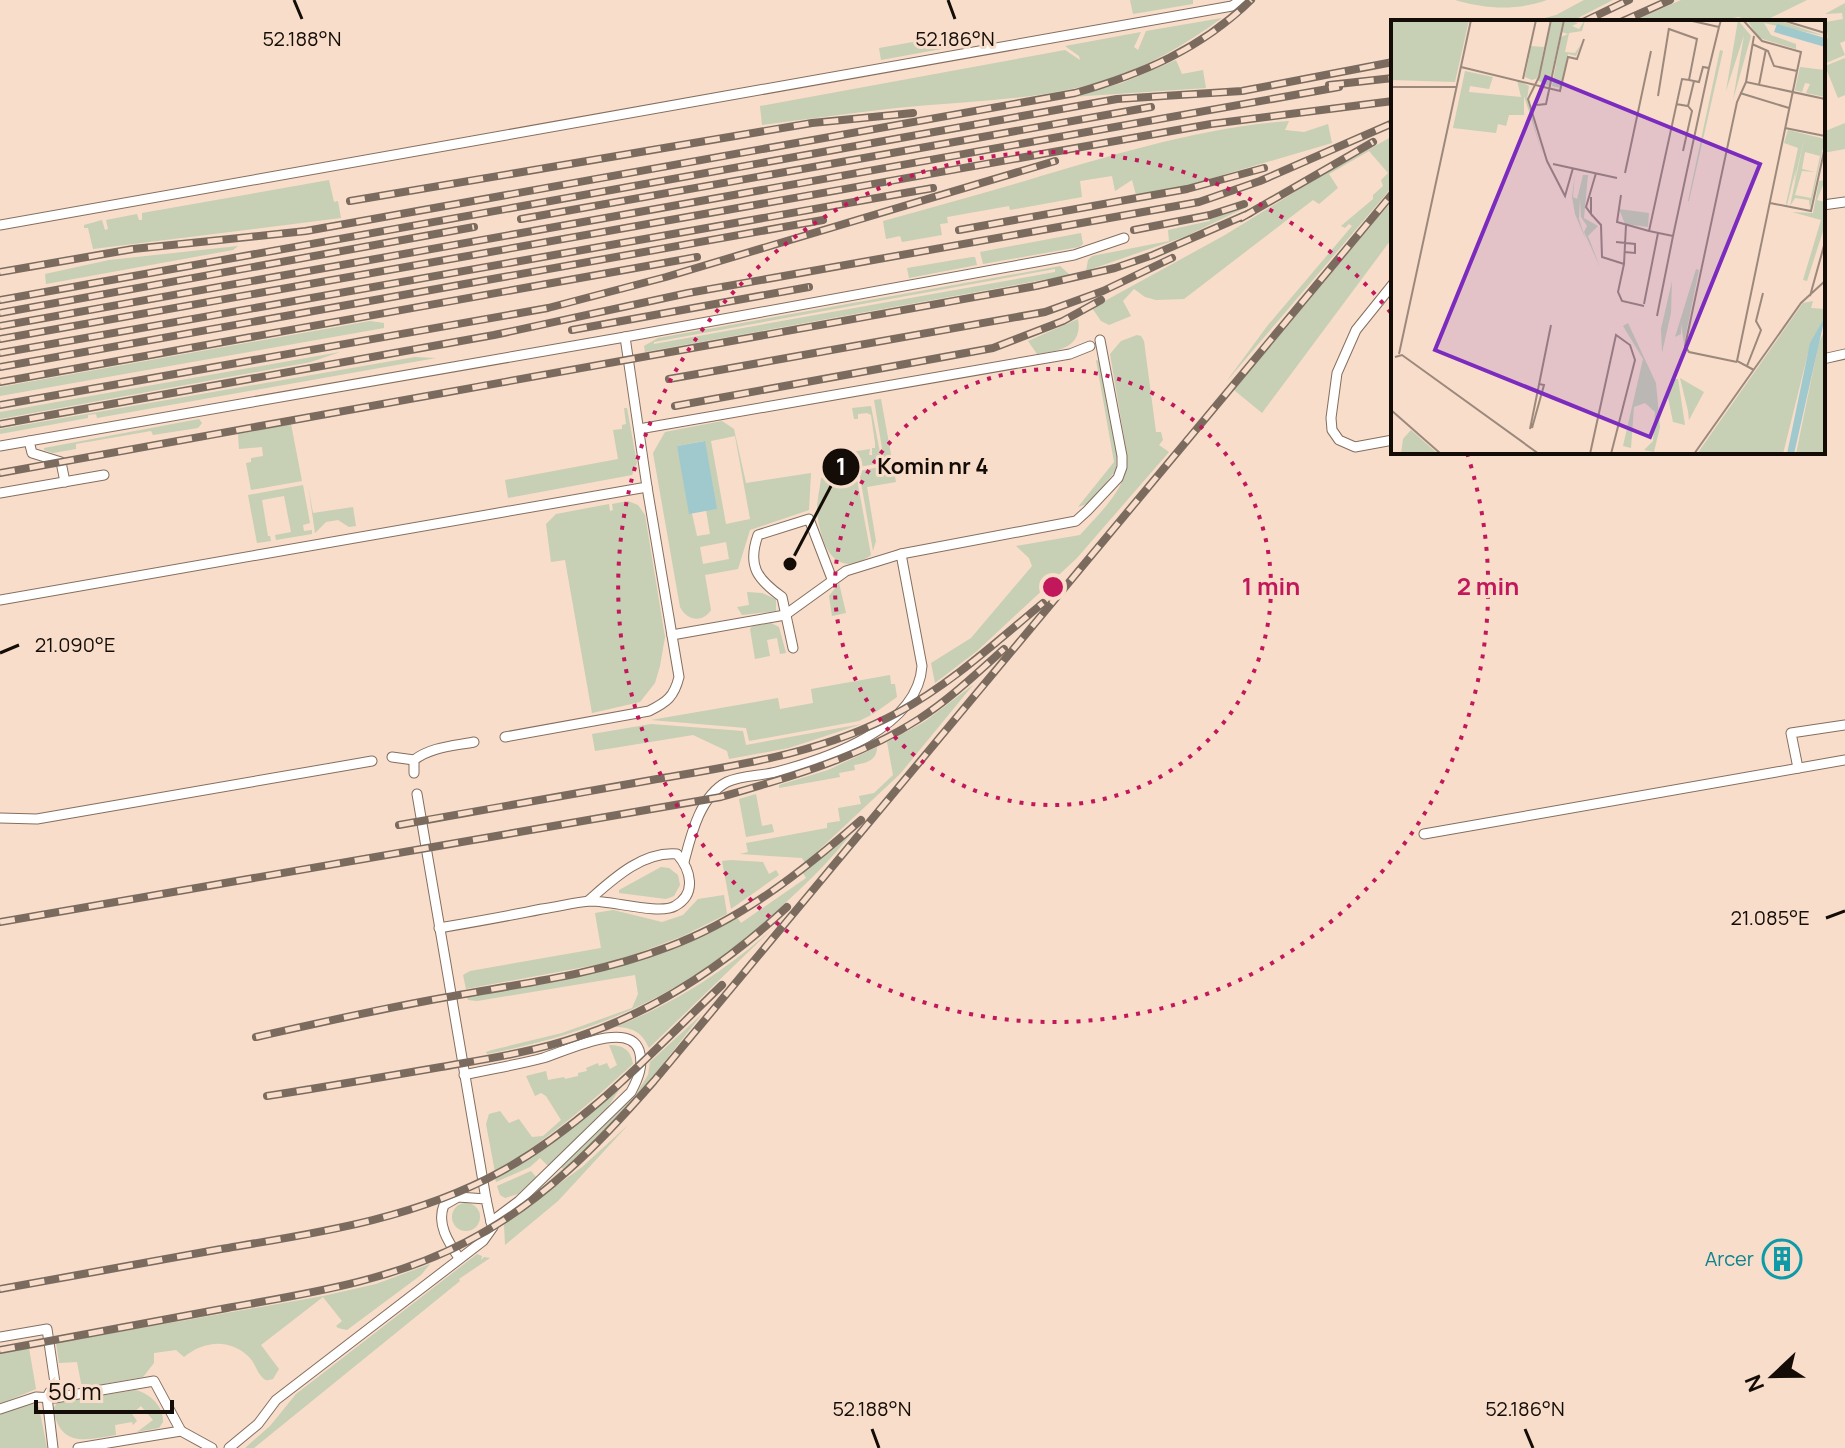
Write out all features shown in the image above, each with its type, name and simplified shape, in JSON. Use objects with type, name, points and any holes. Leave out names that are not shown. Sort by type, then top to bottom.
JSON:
[{"type":"lane","points":[[0,225],[1217,9],[1232,6],[1241,0]]},
{"type":"lane","points":[[1825,205],[1845,202]]},
{"type":"lane","points":[[0,446],[1074,255],[1124,238]]},
{"type":"lane","points":[[1391,286],[1356,330],[1337,373],[1331,418],[1332,430],[1339,440],[1355,447],[1391,440]]},
{"type":"lane","points":[[505,737],[649,711],[669,702],[676,691],[679,677],[625,337]]},
{"type":"lane","points":[[672,635],[785,615],[832,579],[855,568],[901,554],[1076,521],[1118,478],[1122,456],[1100,340]]},
{"type":"lane","points":[[639,429],[1070,354],[1090,346]]},
{"type":"lane","points":[[1825,359],[1845,354]]},
{"type":"lane","points":[[29,441],[32,453],[61,462],[65,482]]},
{"type":"lane","points":[[0,493],[104,475]]},
{"type":"lane","points":[[0,600],[647,487]]},
{"type":"lane","points":[[793,648],[782,597],[766,585],[754,570],[754,546],[758,535],[809,519],[832,579]]},
{"type":"lane","points":[[684,862],[698,817],[709,799],[727,782],[787,769],[853,744],[879,731],[913,696],[921,682],[922,666],[901,554]]},
{"type":"lane","points":[[1798,768],[1791,733],[1845,725]]},
{"type":"lane","points":[[392,757],[414,760],[433,750],[474,742]]},
{"type":"lane","points":[[414,760],[414,773]]},
{"type":"lane","points":[[1424,834],[1845,760]]},
{"type":"lane","points":[[0,818],[37,819],[372,761]]},
{"type":"lane","points":[[229,1448],[258,1424],[276,1400],[483,1241],[493,1227],[417,794]]},
{"type":"lane","points":[[439,928],[588,901],[617,902],[660,911],[673,908],[683,901],[690,877],[677,854],[666,853],[618,875],[588,901]]},
{"type":"lane","points":[[464,1075],[542,1058],[614,1036],[629,1038],[637,1045],[641,1056],[639,1077],[631,1092],[519,1201],[491,1222]]},
{"type":"lane","points":[[459,1258],[446,1237],[441,1211],[444,1205],[458,1197],[486,1199]]},
{"type":"lane","points":[[0,1337],[47,1329],[55,1383],[47,1397],[53,1448]]},
{"type":"lane","points":[[0,1409],[15,1402],[154,1381],[181,1431],[212,1448]]},
{"type":"lane","points":[[78,1448],[181,1431]]},
{"type":"green space","points":[[1130,0],[1193,0],[1193,4],[1133,14]]},
{"type":"green space","points":[[1455,0],[1547,0],[1501,8]]},
{"type":"green space","points":[[1584,0],[1613,0],[1574,20],[1537,20],[1556,15]]},
{"type":"green space","points":[[1681,0],[1807,0],[1766,20],[1738,17],[1723,20],[1636,20]]},
{"type":"green space","points":[[1845,3],[1845,41],[1840,43],[1845,55],[1825,64],[1826,22],[1843,19],[1842,13],[1825,14]]},
{"type":"green space","points":[[1222,18],[1150,62],[1119,76],[1078,88],[762,125],[760,106],[1065,50],[1080,60],[1065,46],[1141,32],[1134,47],[1138,50],[1146,31]]},
{"type":"green space","points":[[972,32],[974,43],[881,60],[879,48],[936,38],[937,42],[942,42],[942,37]]},
{"type":"green space","points":[[1845,58],[1845,95],[1838,98],[1825,66]]},
{"type":"green space","points":[[1176,60],[1182,74],[1203,70],[1206,88],[1071,97],[1122,83]]},
{"type":"green space","points":[[1289,121],[1285,130],[1304,132],[1328,124],[1332,143],[1189,185],[1136,195],[1132,180],[1115,191],[1112,176],[1080,181],[1082,197],[947,217],[948,223],[940,224],[942,235],[902,242],[900,236],[886,239],[883,221],[1156,144],[1222,130]]},
{"type":"green space","points":[[1845,123],[1845,149],[1825,153],[1825,131]]},
{"type":"green space","points":[[1391,137],[1391,188],[1226,382],[1268,325],[1352,226],[1341,226],[1373,199],[1373,195],[1383,186],[1381,180],[1388,173],[1369,151],[1329,174],[1338,188],[1319,204],[1313,200],[1184,299],[1156,300],[1134,289],[1123,301],[1131,316],[1109,325],[1101,321],[1092,308],[1225,235]]},
{"type":"green space","points":[[329,180],[341,218],[93,249],[88,228],[84,228],[84,225],[102,220],[105,230],[108,229],[106,220],[137,214],[142,220],[142,213]]},
{"type":"green space","points":[[1391,201],[1391,240],[1262,413],[1234,390]]},
{"type":"green space","points":[[1251,205],[1184,237],[1086,271],[1092,256],[1169,241],[1168,230],[1210,221],[1210,217]]},
{"type":"green space","points":[[1081,233],[1083,244],[1079,247],[983,264],[980,252]]},
{"type":"green space","points":[[238,246],[233,250],[46,284],[45,274],[109,260]]},
{"type":"green space","points":[[975,257],[977,265],[909,278],[907,268]]},
{"type":"green space","points":[[1060,266],[1070,275],[645,352],[644,346],[658,338]],"holes":[[[1055,269],[1055,272],[654,344]]]},
{"type":"green space","points":[[1078,319],[1077,336],[1068,346],[1037,354],[1028,341]]},
{"type":"green space","points":[[370,321],[384,323],[384,328],[0,396],[0,387]]},
{"type":"green space","points":[[1137,335],[1144,341],[1156,432],[1161,432],[1163,440],[1159,445],[1169,452],[1077,558],[977,651],[935,683],[931,663],[971,638],[1032,566],[1029,558],[1016,546],[1080,535],[1118,489],[1127,455],[1110,354],[1121,341]]},
{"type":"green space","points":[[340,352],[311,362],[0,419],[0,412]]},
{"type":"green space","points":[[415,357],[436,358],[97,418],[96,414],[88,415],[88,418],[0,434],[0,429]]},
{"type":"green space","points":[[1096,360],[1101,362],[1117,453],[1116,470],[1090,503],[1078,507],[1114,462]]},
{"type":"green space","points":[[881,399],[896,482],[867,487],[876,541],[873,551],[859,471],[885,466],[874,400]]},
{"type":"green space","points":[[871,406],[882,463],[829,472],[826,456],[870,449],[869,455],[872,455],[875,443],[871,415],[858,414],[858,419],[854,419],[852,408]]},
{"type":"green space","points":[[624,408],[627,408],[637,463],[632,475],[508,498],[505,480],[618,459],[613,430],[622,429],[622,425],[626,424]]},
{"type":"green space","points":[[199,419],[202,423],[198,428],[153,435],[151,431],[76,444],[76,449],[53,453],[44,450],[44,448]]},
{"type":"green space","points":[[722,421],[734,429],[746,483],[811,473],[809,510],[750,530],[738,569],[705,575],[711,610],[704,617],[695,619],[680,607],[653,453],[665,432]],"holes":[[[735,436],[750,519],[726,524],[711,441]],[[704,441],[716,509],[706,510],[710,534],[697,536],[677,446]],[[726,542],[729,559],[703,564],[700,547]]]},
{"type":"green space","points":[[291,424],[302,481],[251,490],[246,463],[251,462],[251,458],[263,456],[262,447],[239,449],[238,434]]},
{"type":"green space","points":[[856,474],[871,555],[847,564],[831,555],[826,546],[817,507],[821,478]]},
{"type":"green space","points":[[303,485],[310,523],[303,525],[304,531],[312,530],[312,534],[276,540],[275,535],[291,532],[284,496],[262,500],[271,541],[257,543],[248,495]]},
{"type":"green space","points":[[308,485],[313,513],[353,507],[356,526],[349,527],[338,520],[326,522],[315,533]]},
{"type":"green space","points":[[628,501],[638,505],[645,515],[665,637],[655,683],[640,702],[592,713],[565,560],[551,562],[546,524],[556,514],[609,504],[610,511],[613,510],[612,504]]},
{"type":"green space","points":[[839,583],[846,613],[832,616],[829,596]]},
{"type":"green space","points":[[747,592],[762,593],[776,599],[776,611],[742,615],[737,607],[749,605]]},
{"type":"green space","points":[[771,623],[779,627],[786,653],[780,654],[777,638],[767,640],[770,656],[755,659],[750,629]]},
{"type":"green space","points":[[890,675],[897,697],[873,714],[870,710],[871,715],[859,721],[749,741],[746,728],[651,720],[778,698],[780,709],[813,703],[811,689]]},
{"type":"green space","points":[[973,685],[900,774],[805,863],[802,858],[740,854],[748,852],[746,843],[827,828],[827,823],[840,821],[838,808],[861,804],[859,796],[874,793],[893,775],[887,742],[924,722]]},
{"type":"green space","points":[[651,724],[743,731],[746,745],[862,724],[789,748],[729,759],[727,751],[693,735],[595,751],[592,734]]},
{"type":"green space","points":[[877,747],[873,758],[854,765],[855,770],[839,773],[840,777],[779,788],[779,785],[828,770]]},
{"type":"green space","points":[[756,794],[762,826],[772,824],[774,832],[746,837],[739,799]]},
{"type":"green space","points":[[851,834],[810,880],[750,935],[682,983],[647,1002],[610,1019],[571,1033],[487,1054],[492,1050],[562,1033],[632,1008],[638,994],[635,975],[477,1001],[468,1000],[467,996],[606,969],[671,948],[737,917],[741,923],[806,878],[803,873]]},
{"type":"green space","points":[[722,861],[763,862],[769,874],[776,870],[779,875],[731,909]]},
{"type":"green space","points":[[661,867],[669,868],[678,875],[680,885],[674,896],[666,899],[619,893],[619,890]]},
{"type":"green space","points":[[724,895],[727,914],[683,936],[617,961],[466,989],[463,975],[470,971],[601,948],[595,913],[613,910],[662,922],[683,915],[698,899]]},
{"type":"green space","points":[[771,930],[649,1048],[636,1032],[615,1027],[698,985]]},
{"type":"green space","points":[[702,1014],[640,1093],[595,1143],[538,1194],[536,1192],[563,1169],[561,1167],[636,1094],[648,1075],[650,1062]]},
{"type":"green space","points":[[609,1045],[626,1049],[633,1064],[567,1121],[495,1172],[486,1124],[489,1114],[500,1111],[509,1123],[519,1119],[532,1137],[543,1136],[561,1120],[546,1096],[541,1093],[535,1096],[526,1076],[546,1071],[548,1080],[565,1079],[578,1076],[578,1073],[598,1063],[599,1066],[607,1063],[610,1069],[617,1065]]},
{"type":"green space","points":[[626,1079],[606,1110],[548,1166],[540,1158],[530,1167],[496,1182],[495,1177],[549,1145]]},
{"type":"green space","points":[[628,1125],[558,1201],[505,1245],[504,1224],[582,1167]]},
{"type":"green space","points":[[531,1171],[536,1177],[518,1194],[505,1198],[500,1195],[497,1186]]},
{"type":"green space","points":[[466,1203],[476,1207],[480,1217],[476,1227],[466,1231],[456,1227],[452,1217],[456,1207]]},
{"type":"green space","points":[[477,1254],[482,1256],[481,1260],[490,1258],[459,1279],[254,1448],[245,1448],[270,1426],[296,1394]]},
{"type":"green space","points":[[430,1264],[421,1275],[347,1330],[336,1326],[342,1321],[323,1297],[261,1345],[279,1369],[273,1379],[265,1380],[248,1356],[224,1344],[208,1345],[184,1357],[176,1350],[154,1353],[154,1363],[143,1377],[82,1388],[77,1362],[59,1363],[56,1343],[323,1296],[376,1284]]},
{"type":"green space","points":[[29,1348],[36,1389],[0,1404],[0,1353]]},
{"type":"green space","points":[[135,1390],[146,1394],[159,1406],[163,1422],[159,1428],[137,1432],[153,1420],[141,1406],[132,1414],[137,1421],[133,1425],[132,1422],[115,1425],[116,1435],[76,1438],[68,1436],[57,1422],[53,1409],[57,1403]]},
{"type":"green space","points":[[33,1404],[39,1407],[47,1448],[0,1448],[0,1413]]},
{"type":"water","points":[[705,441],[717,509],[689,514],[677,446]]},
{"type":"railway","points":[[0,272],[133,249],[306,231],[1075,93],[1169,58],[1212,33],[1251,0]]},
{"type":"railway","points":[[1587,20],[1629,0]]},
{"type":"railway","points":[[1625,20],[1670,0]]},
{"type":"railway","points":[[0,300],[1117,99],[1242,91],[1391,62]]},
{"type":"railway","points":[[1329,85],[1391,78]]},
{"type":"railway","points":[[0,326],[1339,87]]},
{"type":"railway","points":[[0,339],[1211,124],[1391,101]]},
{"type":"railway","points":[[521,219],[1151,107]]},
{"type":"railway","points":[[350,201],[812,123],[913,113]]},
{"type":"railway","points":[[0,424],[494,335],[688,293],[1199,202],[1260,181],[1391,124]]},
{"type":"railway","points":[[1241,218],[1373,142]]},
{"type":"railway","points":[[0,405],[548,308],[666,277],[1055,161]]},
{"type":"railway","points":[[959,230],[1187,189],[1264,168]]},
{"type":"railway","points":[[0,353],[933,188]]},
{"type":"railway","points":[[0,1350],[289,1297],[379,1276],[409,1267],[466,1242],[544,1191],[590,1149],[654,1081],[1391,195]]},
{"type":"railway","points":[[1134,230],[1210,215],[1244,204]]},
{"type":"railway","points":[[0,473],[1036,286],[1115,268],[1250,213]]},
{"type":"railway","points":[[0,367],[823,220]]},
{"type":"railway","points":[[0,313],[474,227]]},
{"type":"railway","points":[[0,382],[697,257]]},
{"type":"railway","points":[[669,379],[1045,312],[1103,291],[1172,258]]},
{"type":"railway","points":[[572,330],[809,287]]},
{"type":"railway","points":[[675,406],[993,348],[1063,321],[1101,300]]},
{"type":"railway","points":[[399,825],[749,763],[840,738],[917,702],[973,662],[1043,603]]},
{"type":"railway","points":[[0,922],[721,797],[848,756],[896,733],[942,703],[1004,649]]},
{"type":"railway","points":[[256,1037],[584,972],[668,947],[746,908],[817,858],[861,820]]},
{"type":"railway","points":[[267,1096],[492,1058],[577,1037],[635,1014],[689,983],[740,947],[787,907]]},
{"type":"railway","points":[[0,1289],[329,1230],[434,1202],[500,1172],[561,1132],[644,1061],[722,985]]},
{"type":"place","name":"Komin nr 4","points":[[790,564]]},
{"type":"place","name":"Arcer","points":[[1782,1259]]}]
